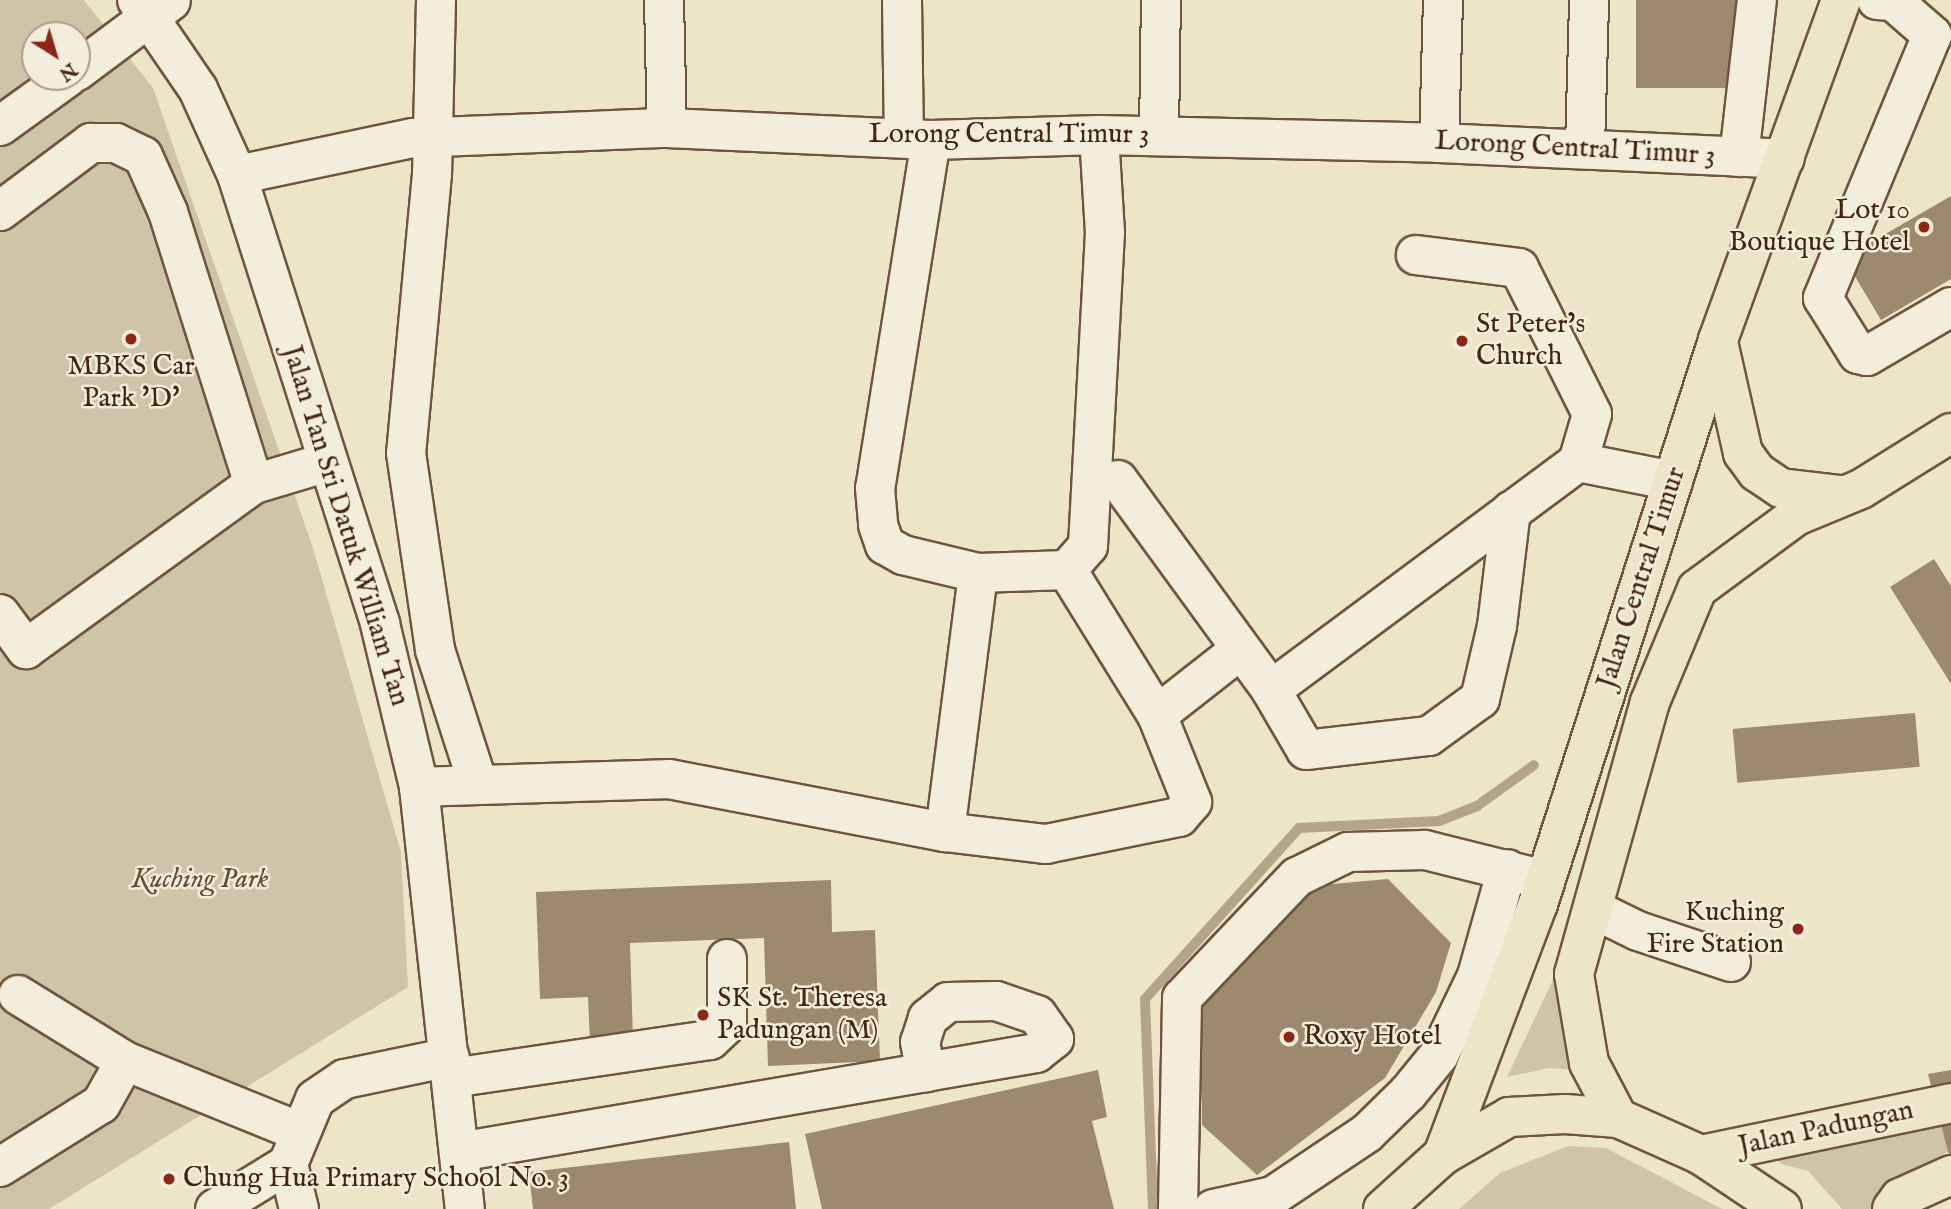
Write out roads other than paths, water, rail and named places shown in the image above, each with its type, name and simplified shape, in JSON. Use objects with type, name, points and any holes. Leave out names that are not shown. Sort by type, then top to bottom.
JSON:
[{"type":"main road","name":"Jalan Central Timur","points":[[1443,1155],[1545,880],[1718,340],[1841,0]]},
{"type":"main road","points":[[1718,340],[1743,453],[1757,472],[1781,488],[1846,495]]},
{"type":"main road","name":"Jalan Central Timur","points":[[1618,1118],[1579,1028],[1574,974],[1650,702],[1697,589],[1796,516],[1846,495],[1951,433]]},
{"type":"main road","name":"Jalan Padungan","points":[[1701,1155],[1951,1103]]},
{"type":"main road","points":[[1382,1208],[1443,1155],[1509,1117],[1618,1118],[1701,1155],[1782,1209]]},
{"type":"main road","points":[[1892,1209],[1900,1198],[1951,1175]]},
{"type":"street","points":[[436,0],[434,136],[406,453],[435,650],[477,781]]},
{"type":"street","points":[[664,0],[667,128]]},
{"type":"street","points":[[902,0],[918,138],[875,488],[878,525],[886,545],[903,555],[978,573],[1067,569],[1088,546],[1105,233],[1099,135]]},
{"type":"street","points":[[1159,136],[1161,0]]},
{"type":"street","points":[[1439,143],[1443,0]]},
{"type":"street","points":[[1585,147],[1589,0]]},
{"type":"street","points":[[1739,157],[1757,0]]},
{"type":"street","points":[[1877,0],[1893,1],[1941,32],[1823,298],[1858,354],[1867,356],[1951,307]]},
{"type":"street","points":[[91,59],[154,5]]},
{"type":"street","name":"Jalan Tan Sri Datuk William Tan","points":[[154,5],[198,89],[237,175],[380,624],[419,787],[465,1209]]},
{"type":"street","points":[[0,127],[49,91]]},
{"type":"street","name":"Lorong Central Timur 3","points":[[237,175],[434,136],[667,128],[918,138],[1099,135],[1585,147],[1785,159]]},
{"type":"street","points":[[0,211],[91,144],[116,143],[143,156],[169,212],[254,484]]},
{"type":"street","points":[[1272,690],[1578,461],[1592,414],[1519,268],[1416,255]]},
{"type":"street","points":[[1578,461],[1674,481]]},
{"type":"street","points":[[0,614],[26,649],[254,484],[328,462]]},
{"type":"street","points":[[1118,480],[1240,650],[1272,690],[1306,750],[1429,736],[1480,699],[1497,626],[1511,511]]},
{"type":"street","points":[[419,787],[477,781],[669,779],[944,832],[1046,844],[1179,817],[1192,802],[1157,715],[1067,569]]},
{"type":"street","points":[[944,832],[978,573]]},
{"type":"street","points":[[1157,715],[1240,650]]},
{"type":"street","points":[[1178,1209],[1182,998],[1297,877],[1348,852],[1425,850],[1545,880]]},
{"type":"street","points":[[1213,1209],[1273,1196],[1367,1133],[1408,1093],[1439,1055],[1476,976],[1507,869]]},
{"type":"street","points":[[1593,909],[1638,931],[1731,962]]},
{"type":"street","points":[[215,1209],[293,1147],[315,1099],[345,1079],[710,1040],[726,1024],[727,959]]},
{"type":"street","points":[[18,995],[125,1061],[293,1147]]},
{"type":"street","points":[[0,1167],[100,1104],[125,1061]]},
{"type":"street","points":[[459,1152],[926,1072]]},
{"type":"street","points":[[293,1147],[299,1209]]},
{"type":"waterway","points":[[1153,1209],[1145,999],[1299,828],[1439,821],[1477,806],[1534,765]]},
{"type":"place","name":"Lot 10 Boutique Hotel","points":[[1924,227]]},
{"type":"place","name":"MBKS Car Park 'D'","points":[[131,339]]},
{"type":"place","name":"St Peter’s Church","points":[[1462,341]]},
{"type":"place","name":"Kuching Fire Station","points":[[1798,929]]},
{"type":"place","name":"SK St. Theresa Padungan (M)","points":[[703,1015]]},
{"type":"place","name":"Roxy Hotel","points":[[1289,1037]]},
{"type":"place","name":"Chung Hua Primary School No. 3","points":[[169,1179]]},
{"type":"park label","name":"Kuching Park","points":[[200,880]]}]
